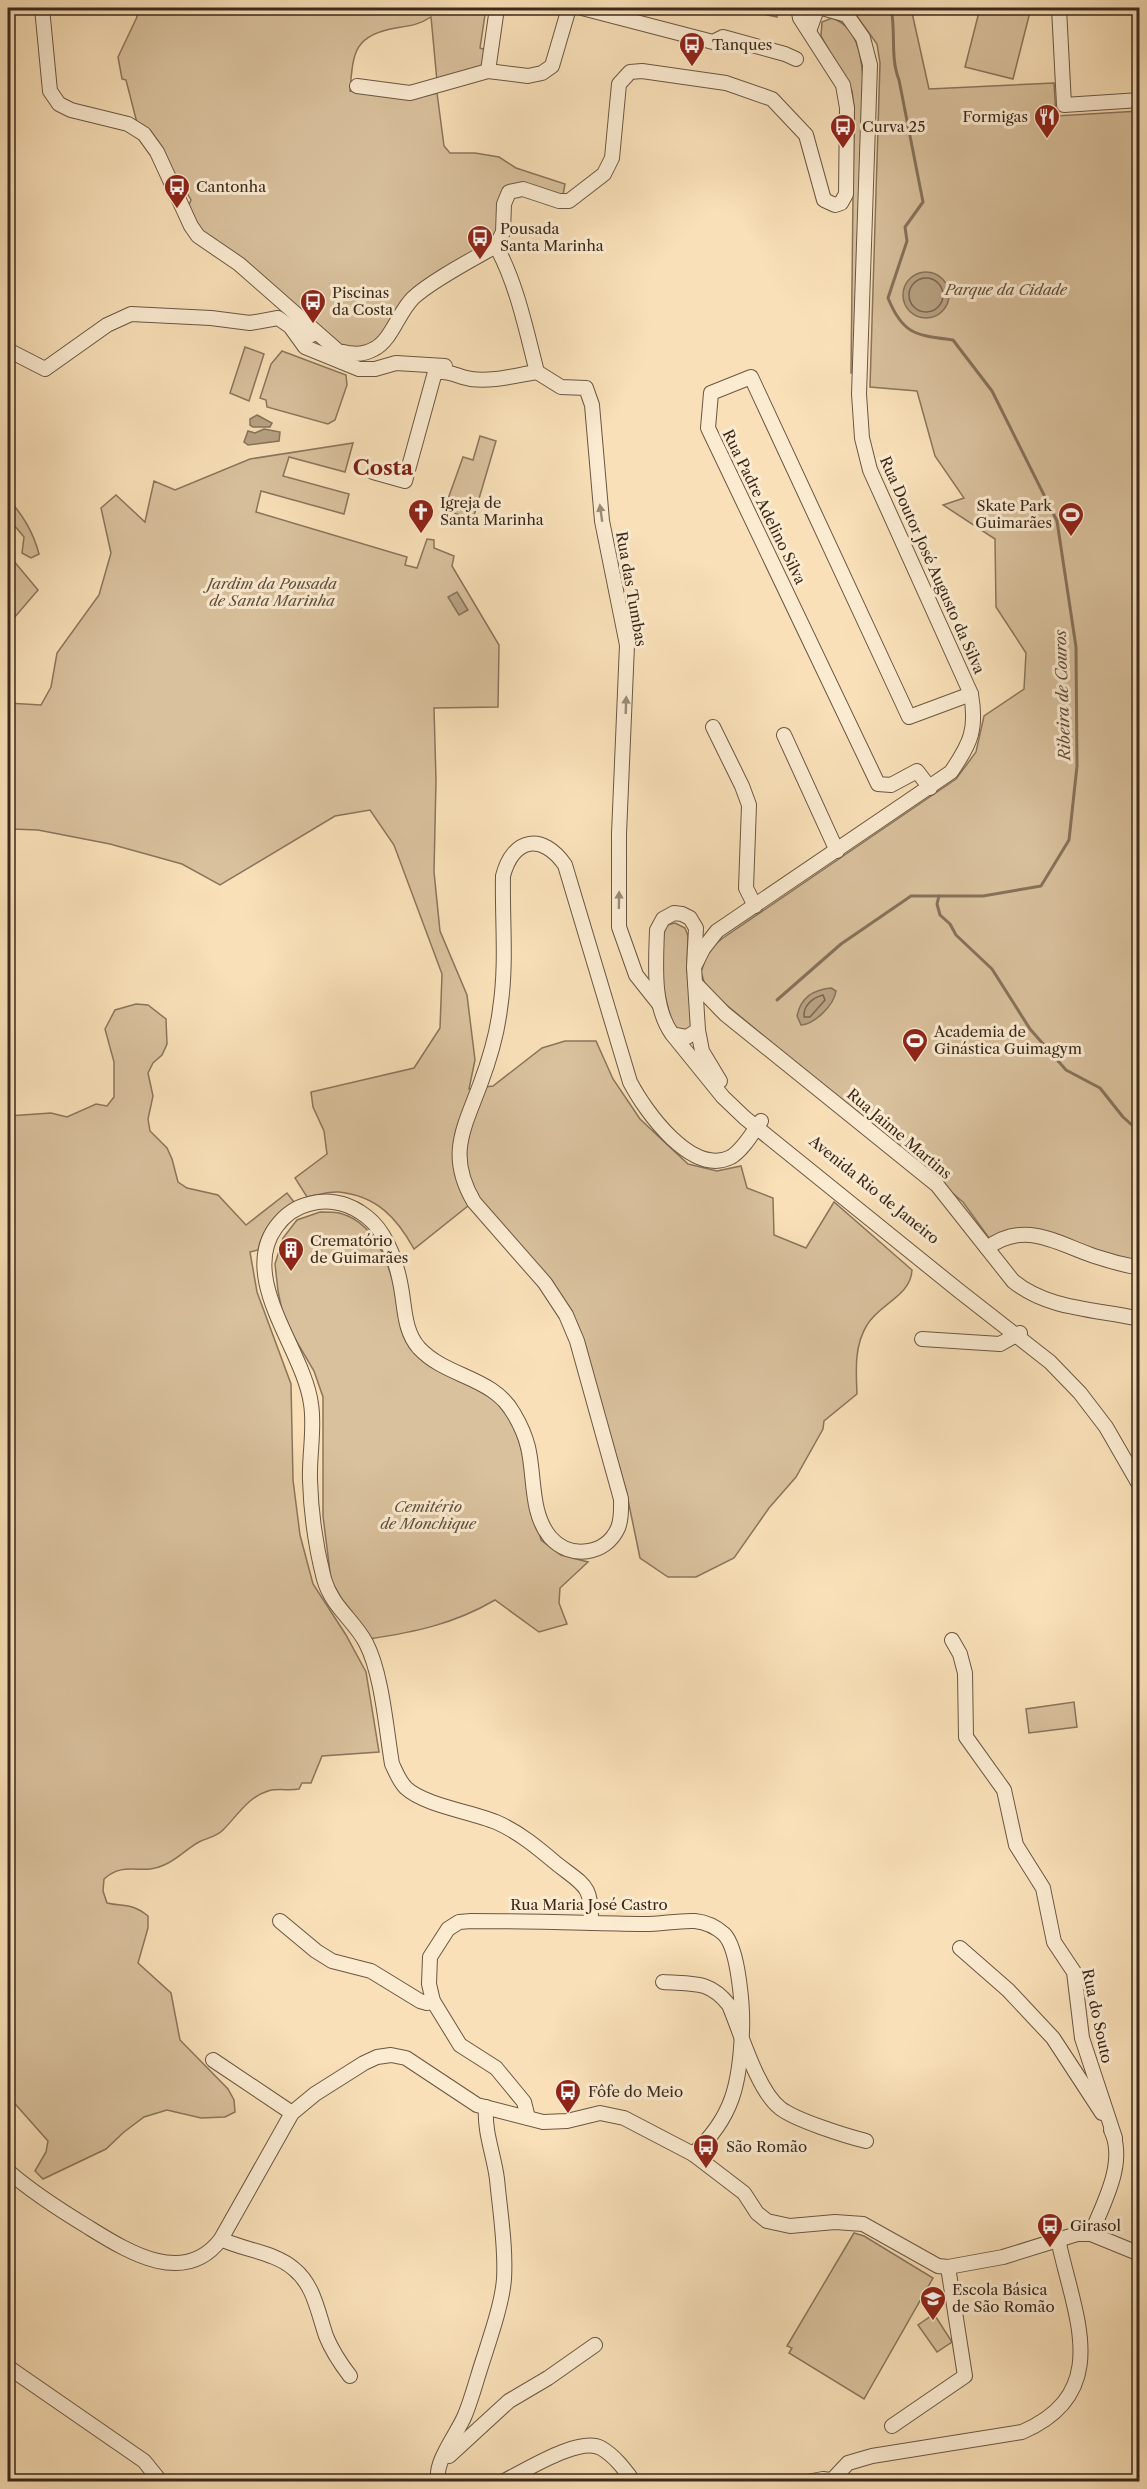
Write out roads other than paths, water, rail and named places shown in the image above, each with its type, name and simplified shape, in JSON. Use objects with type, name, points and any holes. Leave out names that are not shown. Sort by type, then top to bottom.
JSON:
[{"type":"street","points":[[42,8],[50,91],[58,104],[71,110],[128,124],[144,134],[157,152],[191,226],[198,236],[239,264],[338,351],[357,355],[375,349],[387,340],[399,314],[415,297],[496,246],[503,232],[504,204],[509,192],[523,189],[559,201],[569,201],[604,174],[612,158],[619,84],[630,72],[642,71],[726,83],[772,99],[806,135],[824,200],[835,205],[841,203],[846,194],[847,108],[843,85],[800,18],[800,8]]},
{"type":"street","points":[[488,71],[497,8]]},
{"type":"street","points":[[357,86],[410,93],[488,71],[528,76],[542,73],[552,66],[569,8]]},
{"type":"street","points":[[582,8],[713,42],[723,37],[796,59]]},
{"type":"street","name":"Rua Doutor José Augusto da Silva","points":[[717,931],[951,772],[968,747],[975,716],[971,694],[870,470],[862,438],[859,378],[870,65],[863,38],[845,11],[800,8]]},
{"type":"street","points":[[808,31],[820,8]]},
{"type":"street","points":[[1059,8],[1064,105],[1140,100]]},
{"type":"street","points":[[373,472],[405,481],[435,372],[445,370],[471,379],[495,379],[537,372],[524,319],[502,256],[496,246]]},
{"type":"street","points":[[8,350],[45,369],[107,325],[131,314],[250,322],[278,318],[309,336],[316,333]]},
{"type":"street","points":[[291,327],[305,346],[359,369],[375,369],[396,363],[443,365],[459,375]]},
{"type":"street","name":"Rua das Tumbas","points":[[537,372],[561,387],[586,388],[592,405],[600,505],[627,645],[618,910],[619,927],[629,957]]},
{"type":"street","name":"Rua Padre Adelino Silva","points":[[930,788],[917,771],[891,785],[878,784],[708,428],[711,393],[752,377],[909,717],[971,694]]},
{"type":"street","points":[[713,727],[749,805],[746,888],[754,906]]},
{"type":"street","points":[[784,735],[837,851]]},
{"type":"street","points":[[591,1923],[589,1893],[584,1886],[538,1848],[515,1831],[495,1822],[421,1797],[406,1788],[397,1776],[392,1764],[372,1659],[365,1640],[335,1604],[325,1583],[318,1551],[311,1490],[312,1404],[299,1362],[275,1314],[267,1285],[265,1257],[270,1235],[284,1216],[307,1204],[329,1201],[352,1207],[366,1216],[378,1228],[395,1262],[408,1328],[417,1345],[429,1357],[488,1386],[513,1411],[528,1446],[541,1524],[552,1540],[581,1553],[594,1551],[607,1543],[617,1530],[621,1516],[621,1499],[577,1341],[557,1299],[474,1202],[463,1184],[459,1165],[459,1143],[490,1056],[500,1011],[505,950],[503,876],[506,863],[514,852],[531,843],[544,844],[557,853],[565,865],[630,1082],[651,1116],[692,1155],[707,1161],[730,1157],[759,1124],[723,1097],[665,1025],[660,1006],[656,952],[657,930],[663,919],[674,913],[690,918],[696,928],[709,932],[717,931]]},
{"type":"street","name":"Avenida Rio de Janeiro","points":[[696,928],[694,967],[698,1027],[702,1051],[710,1067],[759,1124],[955,1277],[1050,1362],[1080,1393],[1106,1427],[1140,1486]]},
{"type":"street","points":[[694,967],[703,949],[717,931]]},
{"type":"street","points":[[629,957],[637,964],[644,965],[651,962],[656,952]]},
{"type":"street","points":[[629,957],[636,975],[660,1006]]},
{"type":"street","name":"Rua Jaime Martins","points":[[695,983],[725,1014],[937,1185],[1013,1281],[1024,1290],[1058,1303],[1140,1319]]},
{"type":"street","points":[[672,1034],[687,1037],[713,1014],[725,1014]]},
{"type":"street","points":[[987,1248],[1002,1237],[1020,1234],[1036,1235],[1095,1257],[1140,1268]]},
{"type":"street","points":[[922,1339],[1000,1344],[1018,1334]]},
{"type":"street","name":"Rua do Souto","points":[[952,1640],[960,1654],[965,1673],[966,1737],[1004,1790],[1016,1845],[1043,1887],[1054,1942],[1074,1971],[1082,2038],[1115,2138]]},
{"type":"street","points":[[280,1921],[316,1951],[332,1960],[371,1971],[420,2001],[428,2003],[434,2001]]},
{"type":"street","name":"Rua Maria José Castro","points":[[528,2118],[524,2102],[496,2068],[460,2045],[434,2001],[429,1984],[430,1957],[448,1929],[459,1922],[471,1921],[641,1924],[695,1921],[717,1928],[725,1936],[732,1949],[742,2013],[742,2034],[734,2097],[707,2141],[693,2154]]},
{"type":"street","points":[[960,1948],[1008,1990],[1053,2038],[1115,2138],[1116,2158],[1112,2177],[1091,2234]]},
{"type":"street","points":[[663,1982],[699,1984],[710,1987],[720,1994],[729,2005],[764,2088],[779,2108],[794,2116],[866,2140]]},
{"type":"street","points":[[8,2171],[51,2205],[143,2258],[165,2263],[186,2261],[206,2255],[221,2239],[292,2113],[315,2094],[364,2063],[377,2056],[391,2055],[405,2058],[464,2098],[486,2108],[552,2122],[590,2114],[612,2114],[639,2124],[693,2154],[744,2193],[757,2213],[767,2221],[790,2226],[835,2222],[863,2224],[938,2266],[948,2267],[1002,2257],[1077,2234],[1091,2234],[1140,2254]]},
{"type":"street","points":[[213,2060],[292,2113]]},
{"type":"street","points":[[439,2481],[437,2475],[439,2466],[468,2407],[504,2282],[501,2216],[496,2174],[485,2124],[486,2108]]},
{"type":"street","points":[[221,2239],[293,2267],[304,2279],[313,2296],[338,2361],[350,2376]]},
{"type":"street","points":[[807,2481],[839,2480],[849,2463],[872,2456],[1022,2432],[1041,2424],[1059,2410],[1076,2380],[1082,2358],[1079,2332],[1058,2239]]},
{"type":"street","points":[[892,2426],[965,2376],[948,2267]]},
{"type":"street","points":[[439,2466],[509,2401],[548,2378],[595,2345]]},
{"type":"street","points":[[8,2367],[144,2461],[161,2481]]},
{"type":"street","points":[[502,2481],[573,2448],[587,2444],[601,2448],[617,2460],[634,2481]]},
{"type":"water","points":[[926,272],[942,279],[949,295],[942,311],[926,318],[910,311],[903,295],[910,279]]},
{"type":"water","points":[[257,415],[272,423],[270,427],[250,425],[250,419]]},
{"type":"water","points":[[264,429],[280,432],[279,441],[248,445],[244,442],[248,431],[255,433]]},
{"type":"water","points":[[457,592],[468,610],[459,615],[448,597]]},
{"type":"water","points":[[831,988],[836,991],[828,1008],[812,1021],[801,1025],[797,1016],[805,999],[813,993]]},
{"type":"waterway","name":"Ribeira de Couros","points":[[891,8],[896,72],[923,202],[905,227],[907,241],[888,298],[899,319],[912,331],[929,337],[953,340],[992,391],[1057,521],[1076,647],[1077,766],[1069,840],[1041,886],[983,896],[939,896],[937,904],[940,915],[950,924],[956,935],[992,969],[1030,1029],[1066,1070],[1100,1088],[1123,1117],[1133,1126],[1140,1127]]},
{"type":"waterway","name":"Ribeira de Couros","points":[[777,1000],[841,944],[911,896],[939,896]]},
{"type":"place","name":"Tanques","points":[[692,68]]},
{"type":"place","name":"Formigas","points":[[1047,140]]},
{"type":"place","name":"Curva 25","points":[[843,150]]},
{"type":"place","name":"Cantonha","points":[[177,210]]},
{"type":"place","name":"Pousada Santa Marinha","points":[[480,261]]},
{"type":"place","name":"Piscinas da Costa","points":[[313,325]]},
{"type":"place","name":"Igreja de Santa Marinha","points":[[421,535]]},
{"type":"place","name":"Skate Park Guimarães","points":[[1071,538]]},
{"type":"place","name":"Academia de Ginástica Guimagym","points":[[915,1064]]},
{"type":"place","name":"Crematório de Guimarães","points":[[291,1273]]},
{"type":"place","name":"Fôfe do Meio","points":[[568,2115]]},
{"type":"place","name":"São Romão","points":[[706,2170]]},
{"type":"place","name":"Girasol","points":[[1050,2249]]},
{"type":"place","name":"Escola Básica de São Romão","points":[[933,2322]]},
{"type":"district","name":"Costa","points":[[383,468]]},
{"type":"park label","name":"Parque da Cidade","points":[[1006,290]]},
{"type":"park label","name":"Jardim da Pousada de Santa Marinha","points":[[272,592]]},
{"type":"park label","name":"Cemitério de Monchique","points":[[428,1516]]}]
